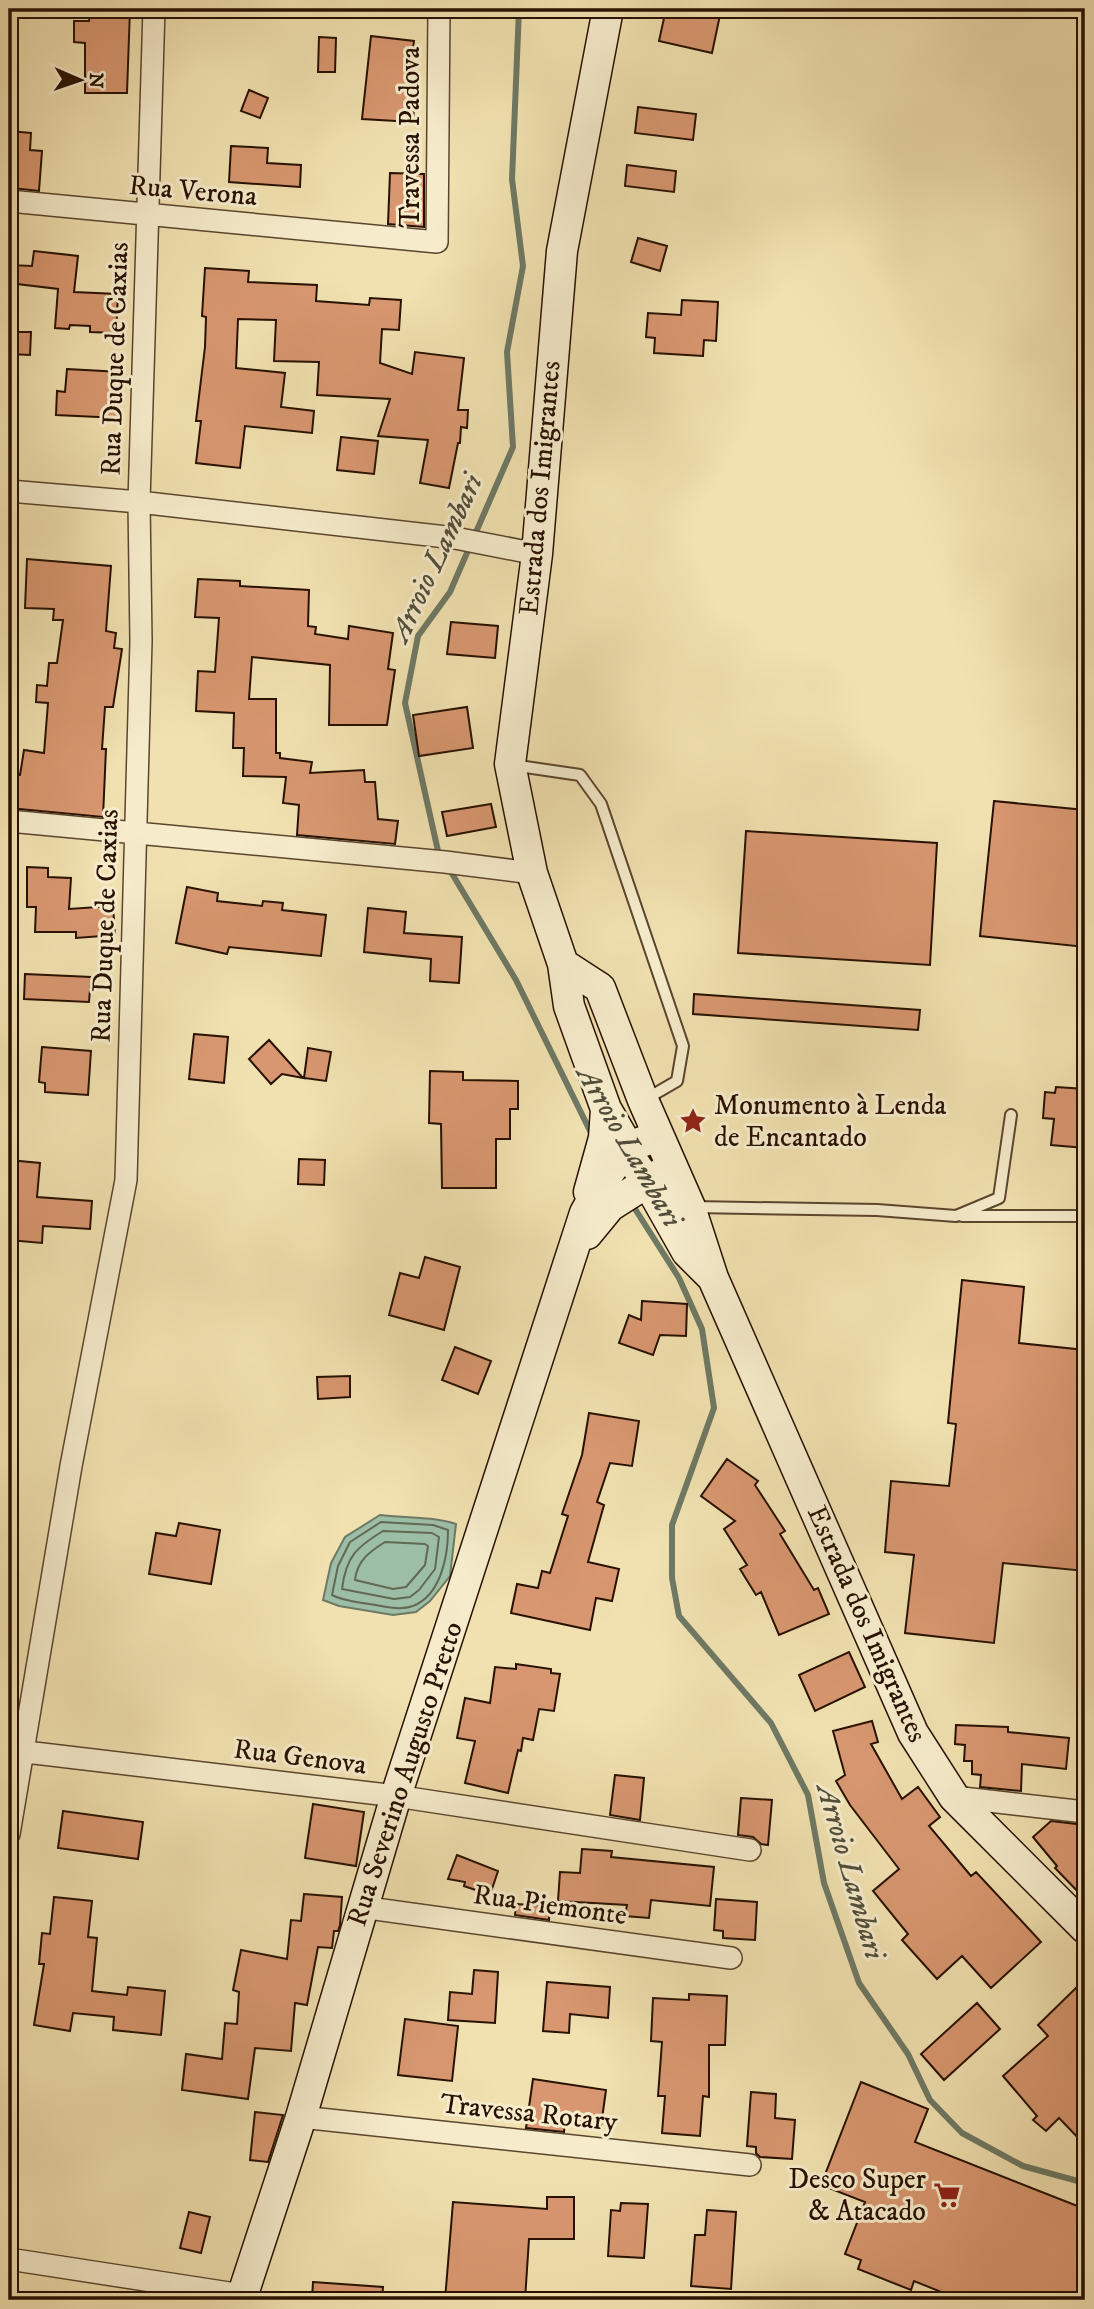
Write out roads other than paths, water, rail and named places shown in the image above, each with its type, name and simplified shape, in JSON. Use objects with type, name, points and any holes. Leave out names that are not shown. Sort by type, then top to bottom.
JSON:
[{"type":"street","name":"Rua Duque de Caxias","points":[[9,1835],[16,1751],[126,1180],[141,641],[139,502],[154,9]]},
{"type":"street","name":"Travessa Padova","points":[[373,234],[437,242],[439,9]]},
{"type":"street","name":"Estrada dos Imigrantes","points":[[608,9],[562,251],[537,554],[510,764],[532,873],[563,964],[569,1006],[615,1137],[634,1163],[690,1207],[713,1278],[913,1733],[954,1797],[1085,1928]]},
{"type":"street","name":"Rua Verona","points":[[9,201],[148,216],[373,234]]},
{"type":"street","points":[[9,491],[139,502],[455,538],[537,554]]},
{"type":"street","points":[[9,821],[445,862],[532,873]]},
{"type":"street","name":"Estrada dos Imigrantes","points":[[563,964],[600,988],[658,1136],[653,1179],[687,1252],[713,1278]]},
{"type":"street","points":[[598,1193],[615,1137],[658,1136]]},
{"type":"street","points":[[598,1193],[653,1179]]},
{"type":"street","name":"Rua Severino Augusto Pretto","points":[[242,2298],[301,2117],[396,1796],[573,1250],[598,1193]]},
{"type":"street","name":"Rua Genova","points":[[16,1751],[396,1796],[751,1850]]},
{"type":"street","points":[[954,1797],[1085,1812]]},
{"type":"street","name":"Rua Piemonte","points":[[362,1907],[731,1958]]},
{"type":"street","name":"Travessa Rotary","points":[[301,2117],[750,2165]]},
{"type":"street","points":[[9,2259],[242,2298]]},
{"type":"lane","points":[[510,764],[580,775],[601,804],[683,1046],[677,1081],[643,1100]]},
{"type":"lane","points":[[956,1216],[999,1198],[1011,1115]]},
{"type":"lane","points":[[690,1207],[877,1210],[956,1216],[1085,1216]]},
{"type":"water","points":[[380,1515],[428,1518],[456,1524],[450,1576],[430,1601],[416,1612],[393,1615],[339,1606],[323,1600],[331,1563],[345,1537]]},
{"type":"waterway","name":"Arroio Lambari","points":[[442,857],[438,851],[405,703],[418,636],[450,592],[513,447],[507,352],[523,266],[512,179],[519,9]]},
{"type":"waterway","name":"Arroio Lambari","points":[[448,867],[516,980],[593,1137]]},
{"type":"waterway","name":"Arroio Lambari","points":[[630,1201],[679,1278],[702,1329],[714,1408],[672,1525],[672,1578],[679,1616],[771,1723],[808,1795],[824,1883],[859,1983],[908,2054],[930,2100],[962,2133],[1023,2166],[1085,2183]]},
{"type":"place","name":"Monumento à Lenda de Encantado","points":[[693,1121]]},
{"type":"place","name":"Desco Super & Atacado","points":[[947,2195]]}]
